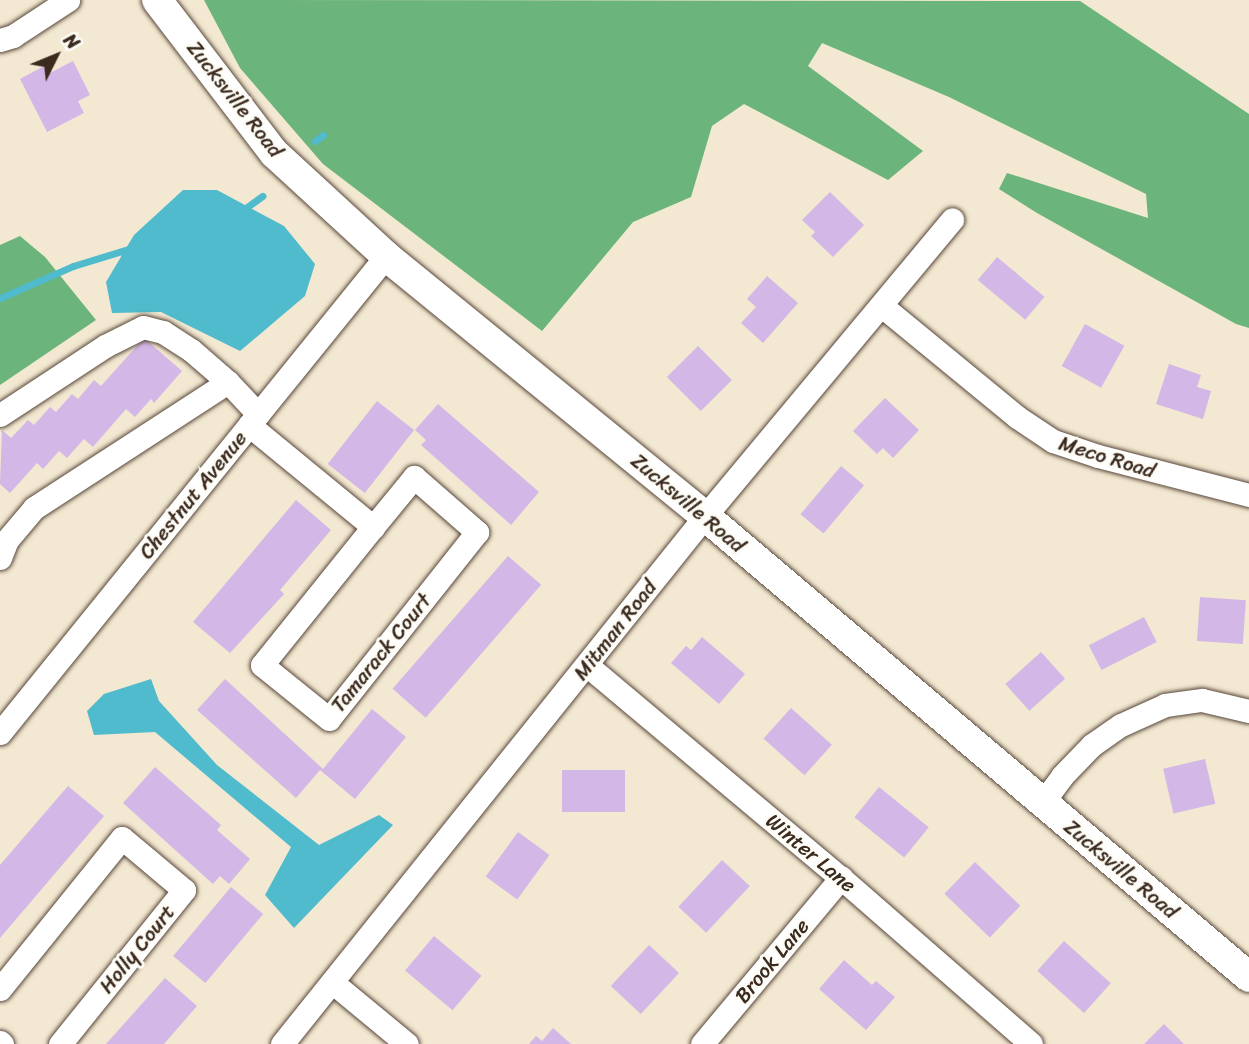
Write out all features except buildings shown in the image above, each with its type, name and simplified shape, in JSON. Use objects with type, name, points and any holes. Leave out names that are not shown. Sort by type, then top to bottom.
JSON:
[{"type":"street","points":[[0,40],[13,36],[68,0]]},
{"type":"street","name":"Zucksville Road","points":[[157,0],[274,153],[386,256],[705,516],[1249,977]]},
{"type":"street","name":"Mitman Road","points":[[282,1044],[705,516],[952,220]]},
{"type":"street","name":"Chestnut Avenue","points":[[0,733],[386,256]]},
{"type":"street","name":"Meco Road","points":[[882,306],[1017,417],[1053,441],[1111,460],[1249,495]]},
{"type":"street","points":[[0,415],[105,346],[142,327],[163,332],[191,350],[228,382],[254,420],[373,527]]},
{"type":"street","points":[[0,558],[17,527],[34,508],[228,382]]},
{"type":"street","name":"Tamarack Court","points":[[414,477],[477,531],[329,719],[262,666],[373,527],[414,477]]},
{"type":"street","name":"Winter Lane","points":[[587,666],[841,878],[1031,1044]]},
{"type":"street","points":[[1042,803],[1062,776],[1092,745],[1121,725],[1165,705],[1202,700],[1249,711]]},
{"type":"street","name":"Holly Court","points":[[4,976],[122,838],[184,890],[60,1044]]},
{"type":"street","name":"Brook Lane","points":[[702,1044],[841,878]]},
{"type":"street","points":[[332,982],[407,1044]]},
{"type":"green space","points":[[204,0],[1080,1],[1249,114],[1249,328],[1236,324],[999,189],[1007,173],[1148,218],[1146,194],[949,97],[822,43],[808,66],[923,151],[888,180],[744,104],[712,126],[691,197],[633,222],[542,331],[323,164],[240,68]]},
{"type":"green space","points":[[20,236],[45,257],[96,320],[0,385],[0,245]]},
{"type":"water","points":[[183,190],[217,190],[284,226],[315,264],[305,296],[240,351],[161,312],[112,313],[106,282],[134,235]]},
{"type":"water","points":[[151,679],[159,701],[217,765],[319,845],[379,815],[393,825],[294,928],[265,895],[291,847],[155,732],[94,735],[87,711],[104,694]]},
{"type":"waterway","points":[[315,141],[323,135]]},
{"type":"waterway","points":[[243,210],[262,196]]},
{"type":"waterway","points":[[0,298],[73,266],[132,248]]}]
